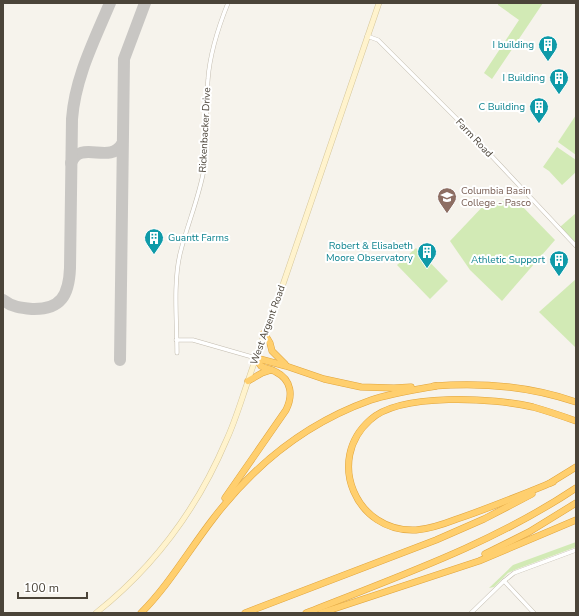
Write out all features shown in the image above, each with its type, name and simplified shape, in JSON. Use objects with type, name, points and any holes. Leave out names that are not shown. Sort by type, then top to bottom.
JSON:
[{"type":"highway","points":[[264,333],[270,343],[272,351],[286,366]]},
{"type":"highway","points":[[256,358],[286,366],[324,379],[361,387],[394,388],[484,384],[517,387],[576,402]]},
{"type":"highway","points":[[212,519],[283,415],[290,402],[291,393],[286,380],[277,372],[262,366],[256,358]]},
{"type":"highway","points":[[248,381],[270,370]]},
{"type":"highway","points":[[141,613],[172,577],[212,519],[249,476],[274,454],[299,435],[342,412],[372,400],[436,386]]},
{"type":"highway","points":[[553,482],[483,510],[430,528],[402,530],[378,521],[362,508],[352,489],[348,468],[351,449],[358,433],[371,419],[387,409],[405,404],[440,400],[505,402],[532,407],[576,421]]},
{"type":"highway","points":[[245,613],[454,532],[508,507],[553,482],[576,467]]},
{"type":"highway","points":[[306,613],[473,546],[524,520],[576,488]]},
{"type":"highway","points":[[460,567],[529,532],[576,503]]},
{"type":"highway","points":[[321,613],[460,567],[519,545],[576,520]]},
{"type":"main road","name":"West Argent Road","points":[[96,613],[122,592],[146,568],[171,538],[188,514],[206,484],[221,453],[264,333],[278,299],[379,3]]},
{"type":"street","name":"Rickenbacker Drive","points":[[177,353],[178,264],[185,234],[203,175],[206,154],[208,79],[210,65],[216,34],[228,3]]},
{"type":"street","name":"Farm Road","points":[[367,36],[378,40],[458,120],[576,246]]},
{"type":"street","points":[[176,340],[198,341],[256,358]]},
{"type":"street","points":[[471,613],[504,581],[520,570],[576,550]]},
{"type":"street","points":[[504,581],[534,613]]},
{"type":"green space","points":[[498,3],[543,3],[492,79],[484,73],[519,20],[498,5]]},
{"type":"green space","points":[[576,115],[576,155],[558,142]]},
{"type":"green space","points":[[557,147],[576,160],[576,172],[562,185],[549,171],[543,167]]},
{"type":"green space","points":[[503,201],[519,203],[555,240],[502,301],[470,270],[450,241],[486,203]]},
{"type":"green space","points":[[576,213],[576,244],[560,227]]},
{"type":"green space","points":[[416,248],[448,281],[430,299],[397,265]]},
{"type":"green space","points":[[576,279],[576,348],[539,312]]},
{"type":"green space","points":[[576,542],[576,547],[508,573],[494,587],[489,588],[513,565]]},
{"type":"taxiway","points":[[3,300],[20,308],[42,309],[57,304],[62,299],[68,286],[70,268],[72,119],[74,104],[81,74],[110,3]]},
{"type":"taxiway","points":[[120,360],[124,59],[145,3]]},
{"type":"taxiway","points":[[71,163],[75,156],[81,153],[110,152],[117,150],[122,144]]},
{"type":"place","name":"I building","points":[[548,62]]},
{"type":"place","name":"I Building","points":[[559,95]]},
{"type":"place","name":"C Building","points":[[539,124]]},
{"type":"place","name":"Columbia Basin College - Pasco","points":[[447,214]]},
{"type":"place","name":"Guantt Farms","points":[[154,255]]},
{"type":"place","name":"Robert & Elisabeth Moore Observatory","points":[[427,269]]},
{"type":"place","name":"Athletic Support","points":[[559,277]]}]
